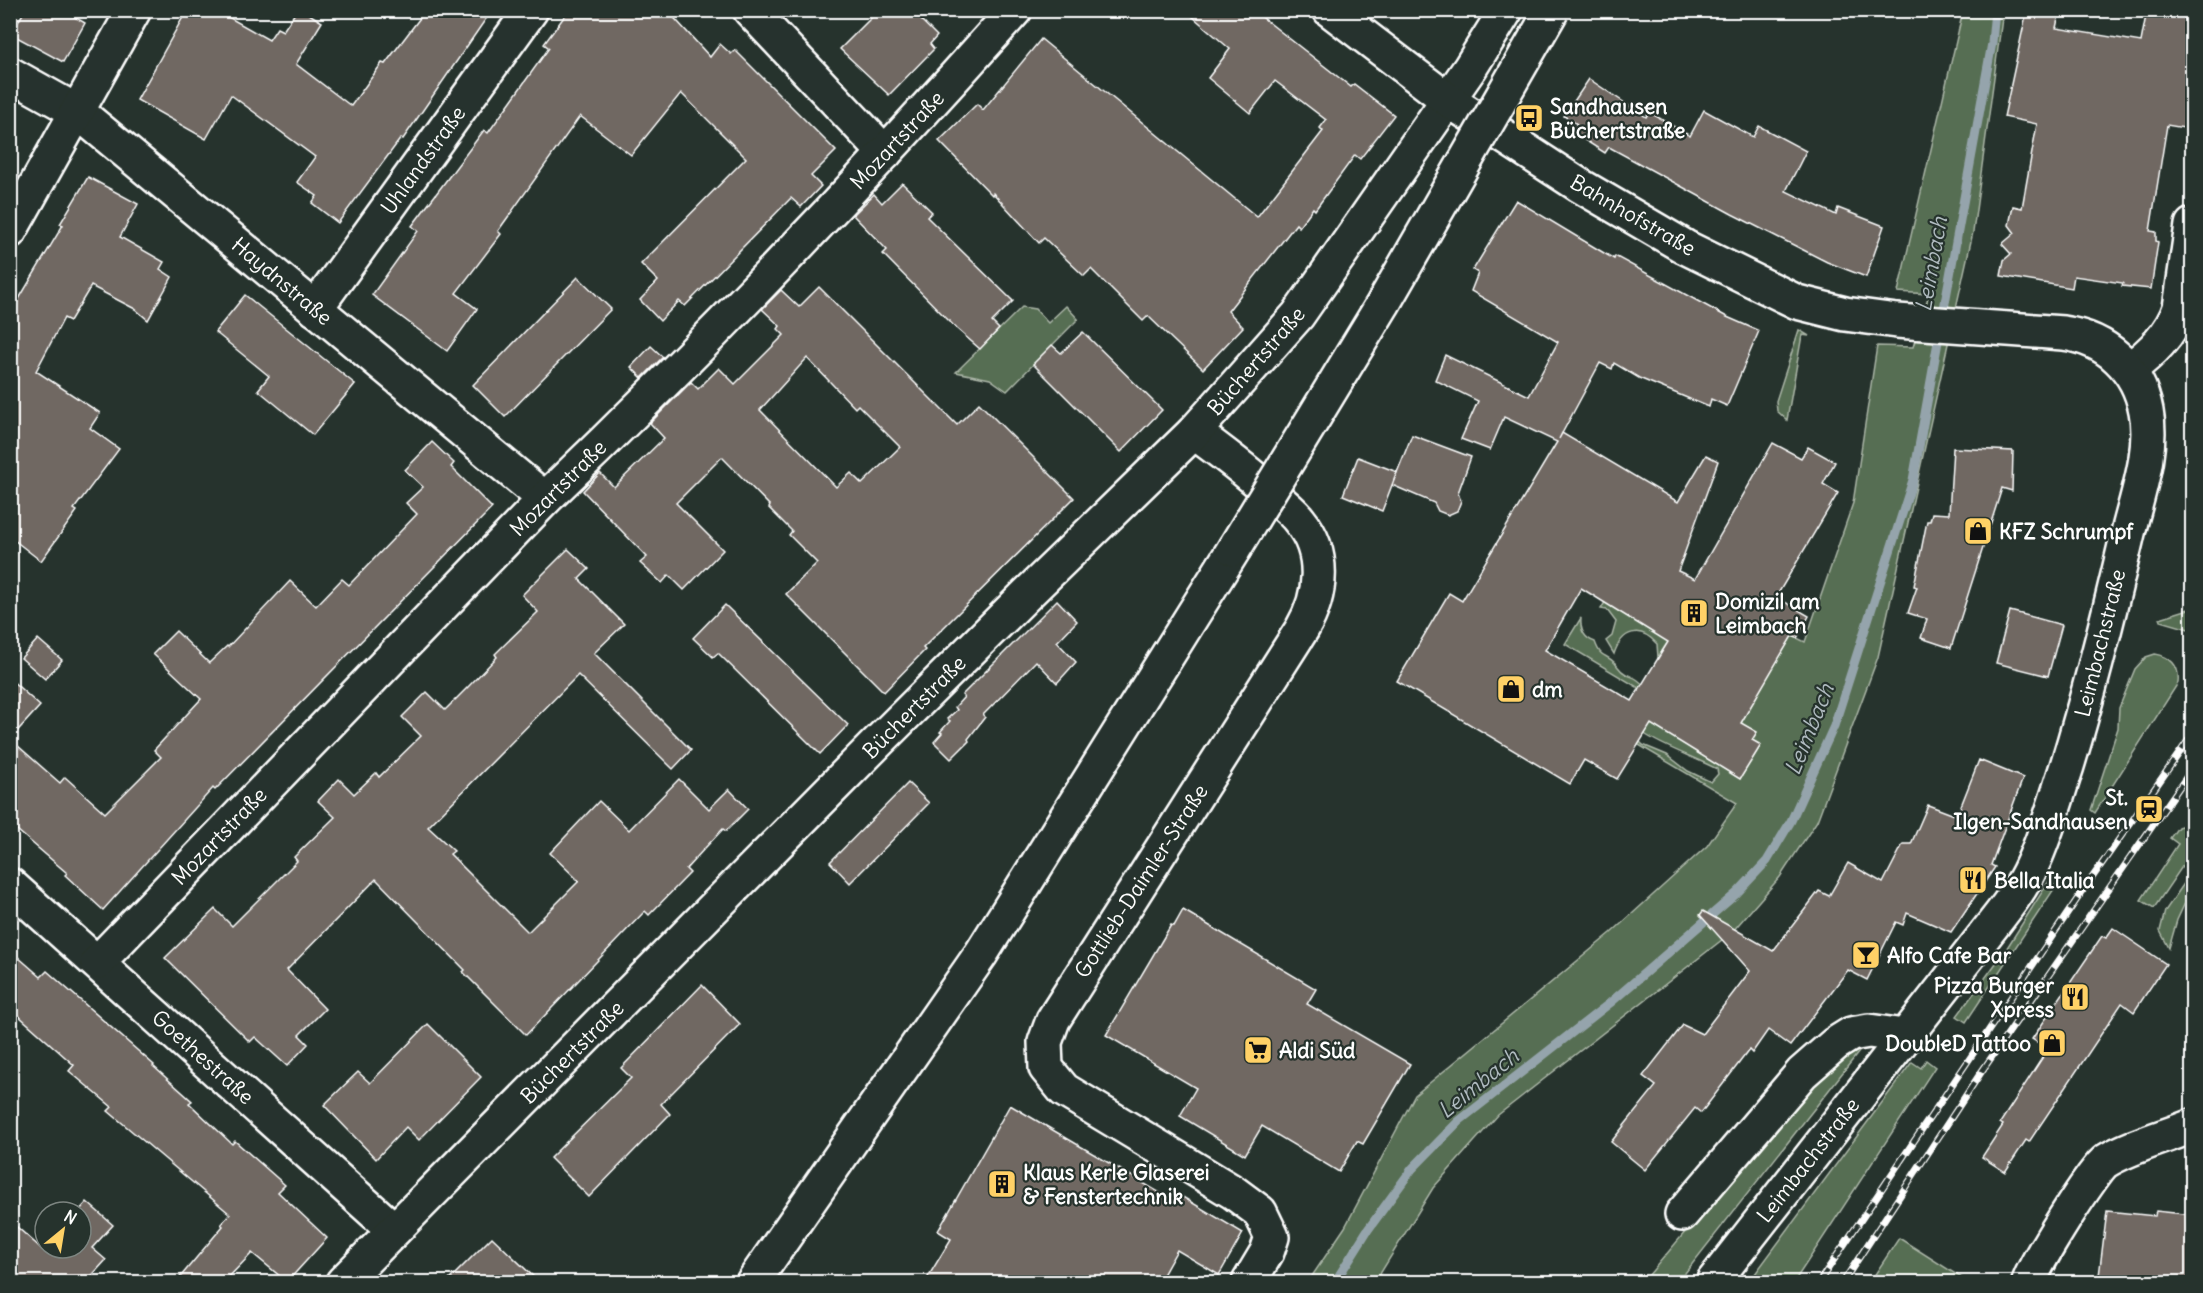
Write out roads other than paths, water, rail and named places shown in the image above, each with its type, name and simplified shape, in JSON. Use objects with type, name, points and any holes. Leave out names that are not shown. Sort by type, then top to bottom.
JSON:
[{"type":"street","points":[[10,231],[134,10]]},
{"type":"street","name":"Uhlandstraße","points":[[315,309],[531,10]]},
{"type":"street","points":[[750,10],[885,153]]},
{"type":"street","name":"Mozartstraße","points":[[98,962],[545,499],[618,429],[885,153],[1015,10]]},
{"type":"street","name":"Bahnhofstraße","points":[[1330,10],[1448,100],[1579,184],[1685,247],[1741,276],[1797,302],[1845,314],[1976,327]]},
{"type":"street","name":"Büchertstraße","points":[[343,1282],[884,736],[1194,432],[1298,315],[1470,68],[1506,10]]},
{"type":"street","points":[[753,1282],[981,954],[1234,549],[1383,304],[1552,10]]},
{"type":"street","name":"Haydnstraße","points":[[10,74],[78,112],[545,499]]},
{"type":"street","points":[[2129,370],[2156,347],[2177,317],[2193,225]]},
{"type":"street","name":"Leimbachstraße","points":[[1713,1282],[2014,898],[2031,868],[2045,834],[2084,711],[2143,472],[2147,432],[2146,411],[2141,392],[2129,370],[2109,349],[2082,336],[1976,327]]},
{"type":"street","name":"Gottlieb-Daimler-Straße","points":[[1194,432],[1258,481],[1299,519],[1308,531],[1317,556],[1319,574],[1317,590],[1311,612],[1302,629],[1053,1020],[1044,1042],[1046,1068],[1064,1090],[1233,1192],[1260,1212],[1272,1237],[1267,1252],[1249,1282]]},
{"type":"street","name":"Goethestraße","points":[[10,885],[394,1230]]},
{"type":"street","points":[[1682,1214],[1802,1073],[1834,1044],[1851,1034],[1869,1031],[1904,1036]]},
{"type":"street","points":[[2029,1282],[2050,1243],[2097,1170],[2105,1162],[2193,1126]]},
{"type":"waterway","name":"Leimbach","points":[[1335,1282],[1367,1231],[1412,1169],[1459,1121],[1610,1003],[1737,893],[1767,861],[1791,821],[1834,726],[1913,480],[1992,43],[1995,10]]},
{"type":"railway","points":[[1819,1282],[2080,895],[2192,735]]},
{"type":"railway","points":[[1843,1282],[1982,1071],[2192,769]]},
{"type":"place","name":"Sandhausen Büchertstraße","points":[[1529,118]]},
{"type":"place","name":"KFZ Schrumpf","points":[[1978,531]]},
{"type":"place","name":"Domizil am Leimbach","points":[[1694,613]]},
{"type":"place","name":"dm","points":[[1511,689]]},
{"type":"place","name":"St. Ilgen-Sandhausen","points":[[2149,809]]},
{"type":"place","name":"Bella Italia","points":[[1973,880]]},
{"type":"place","name":"Alfo Cafe Bar","points":[[1866,955]]},
{"type":"place","name":"Pizza Burger Xpress","points":[[2075,997]]},
{"type":"place","name":"DoubleD Tattoo","points":[[2052,1043]]},
{"type":"place","name":"Aldi Süd","points":[[1258,1050]]},
{"type":"place","name":"Klaus Kerle Glaserei & Fenstertechnik","points":[[1002,1184]]}]
